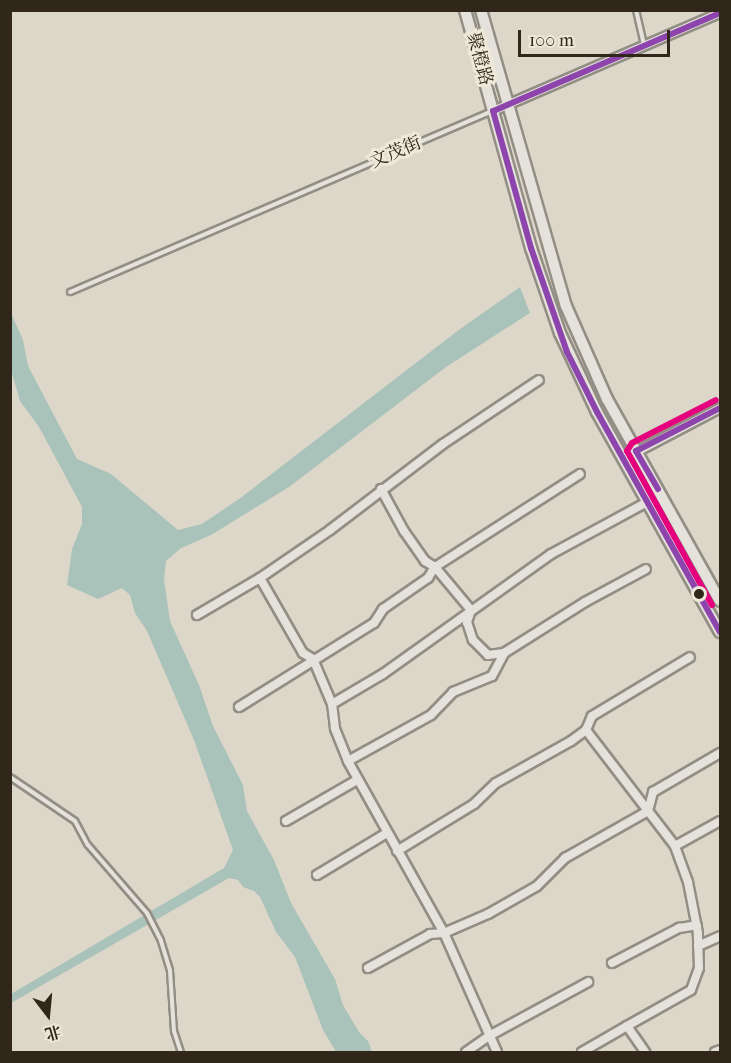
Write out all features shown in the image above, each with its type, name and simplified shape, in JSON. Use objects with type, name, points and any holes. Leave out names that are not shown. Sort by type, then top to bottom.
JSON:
[{"type":"street","name":"聚橙路","points":[[465,10],[531,248],[553,316],[576,371],[720,632]]},
{"type":"street","name":"聚橙路","points":[[481,10],[566,306],[594,373],[720,601]]},
{"type":"street","name":"文茂街","points":[[493,111],[720,13]]},
{"type":"street","points":[[196,615],[260,578],[330,530],[442,444],[539,380]]},
{"type":"street","points":[[623,459],[720,408]]},
{"type":"street","points":[[239,707],[374,623],[383,609],[428,578],[435,567],[580,474]]},
{"type":"street","points":[[381,489],[404,531],[425,561],[435,567],[471,610]]},
{"type":"street","points":[[332,704],[383,674],[551,554],[647,502]]},
{"type":"street","points":[[471,610],[467,622],[473,640],[488,656],[504,653],[585,602],[646,569]]},
{"type":"street","points":[[260,578],[303,653],[313,659],[332,704],[335,728],[348,761],[444,933],[496,1053]]},
{"type":"street","points":[[348,761],[431,715],[453,692],[492,676],[504,653]]},
{"type":"street","points":[[397,851],[474,804],[496,783],[571,741],[586,730],[592,716],[690,657]]},
{"type":"street","points":[[582,1053],[691,990],[699,968],[696,925],[688,882],[675,846],[586,730]]},
{"type":"street","points":[[368,968],[430,934],[444,933],[488,914],[537,886],[565,858],[648,810],[653,792],[720,753]]},
{"type":"street","points":[[286,821],[357,780]]},
{"type":"street","points":[[675,846],[720,821]]},
{"type":"street","points":[[317,875],[387,833]]},
{"type":"street","points":[[612,963],[679,927],[696,925]]},
{"type":"street","points":[[698,946],[720,936]]},
{"type":"street","points":[[466,1053],[489,1036],[588,982]]},
{"type":"street","points":[[627,1026],[645,1053]]},
{"type":"street","points":[[716,1053],[720,1050]]},
{"type":"lane","points":[[636,10],[645,46]]},
{"type":"lane","name":"文茂街","points":[[70,292],[493,111]]},
{"type":"lane","points":[[10,777],[75,821],[88,845],[147,913],[162,941],[170,971],[174,1031],[181,1053]]},
{"type":"water","points":[[520,287],[530,313],[446,367],[289,487],[211,535],[181,548],[166,561],[164,580],[170,621],[199,685],[213,726],[243,785],[247,811],[274,860],[291,903],[335,979],[343,1005],[359,1032],[368,1041],[372,1052],[336,1052],[323,1030],[295,957],[276,932],[260,897],[254,891],[243,887],[238,880],[229,878],[11,1003],[11,994],[224,868],[233,850],[194,740],[147,631],[135,613],[130,595],[122,588],[98,599],[67,585],[72,549],[82,524],[82,507],[39,427],[20,401],[11,370],[10,311],[23,340],[28,366],[77,459],[111,474],[178,530],[202,524],[239,499],[460,329]]},
{"type":"transit line","points":[[720,13],[493,111],[531,248],[567,352],[597,412],[720,632]]},
{"type":"transit line","points":[[712,605],[627,451],[632,443],[716,400]]},
{"type":"transit line","points":[[658,489],[636,451],[720,408]]}]
